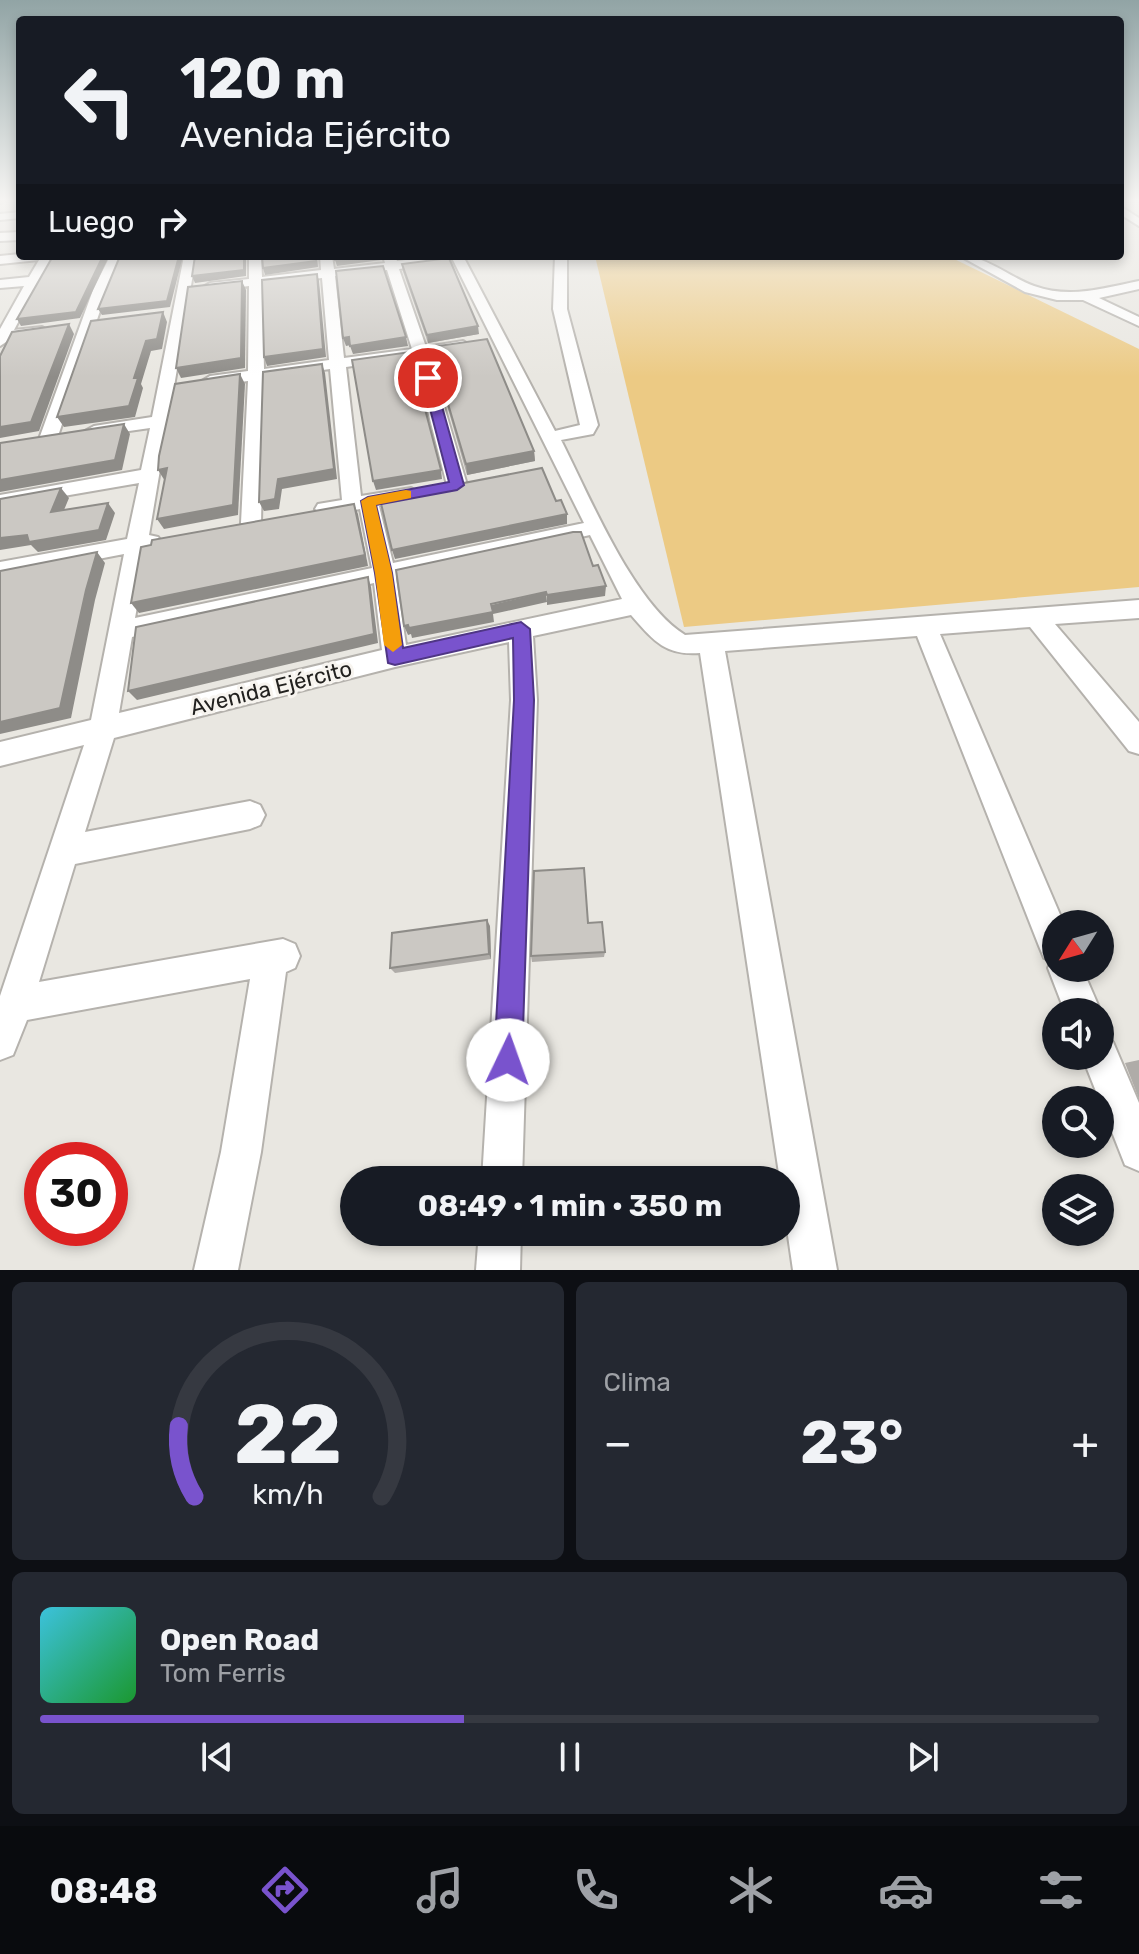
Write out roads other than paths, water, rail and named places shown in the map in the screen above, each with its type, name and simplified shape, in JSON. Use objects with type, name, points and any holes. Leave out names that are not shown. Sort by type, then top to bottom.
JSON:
[{"type":"street","points":[[2,339],[45,260]]},
{"type":"street","points":[[62,437],[81,326],[114,260]]},
{"type":"street","points":[[0,1042],[103,729],[159,421],[181,386],[176,306],[189,260]]},
{"type":"street","points":[[251,523],[256,374],[255,260]]},
{"type":"street","points":[[464,260],[487,342],[551,437],[557,467],[596,527],[636,605],[659,631],[681,645],[1139,609]]},
{"type":"street","points":[[551,437],[579,433],[587,430],[589,425],[560,309],[561,260]]},
{"type":"street","points":[[974,260],[1038,292],[1072,297],[1139,285]]},
{"type":"street","points":[[176,306],[326,265],[390,261],[420,351],[450,486],[309,512]]},
{"type":"street","points":[[326,265],[337,363],[360,503],[384,573],[395,657]]},
{"type":"street","points":[[0,284],[33,281]]},
{"type":"street","points":[[1083,295],[1139,322]]},
{"type":"street","points":[[0,312],[18,310]]},
{"type":"street","points":[[2,339],[81,326]]},
{"type":"street","points":[[181,386],[487,342]]},
{"type":"street","points":[[24,443],[159,421]]},
{"type":"street","points":[[0,501],[149,475]]},
{"type":"street","points":[[121,630],[596,527]]},
{"type":"street","points":[[1,573],[165,539]]},
{"type":"street","name":"Avenida Ejército","points":[[0,754],[395,657],[636,605]]},
{"type":"street","points":[[1037,619],[1139,741]]},
{"type":"street","points":[[926,628],[1042,912]]},
{"type":"street","points":[[503,1166],[524,700],[521,629]]},
{"type":"street","points":[[711,643],[815,1270]]},
{"type":"street","points":[[64,851],[250,815]]},
{"type":"street","points":[[15,1004],[277,957],[216,1270]]},
{"type":"street","points":[[1106,1070],[1139,1151]]},
{"type":"street","points":[[498,1270],[499,1246]]}]
